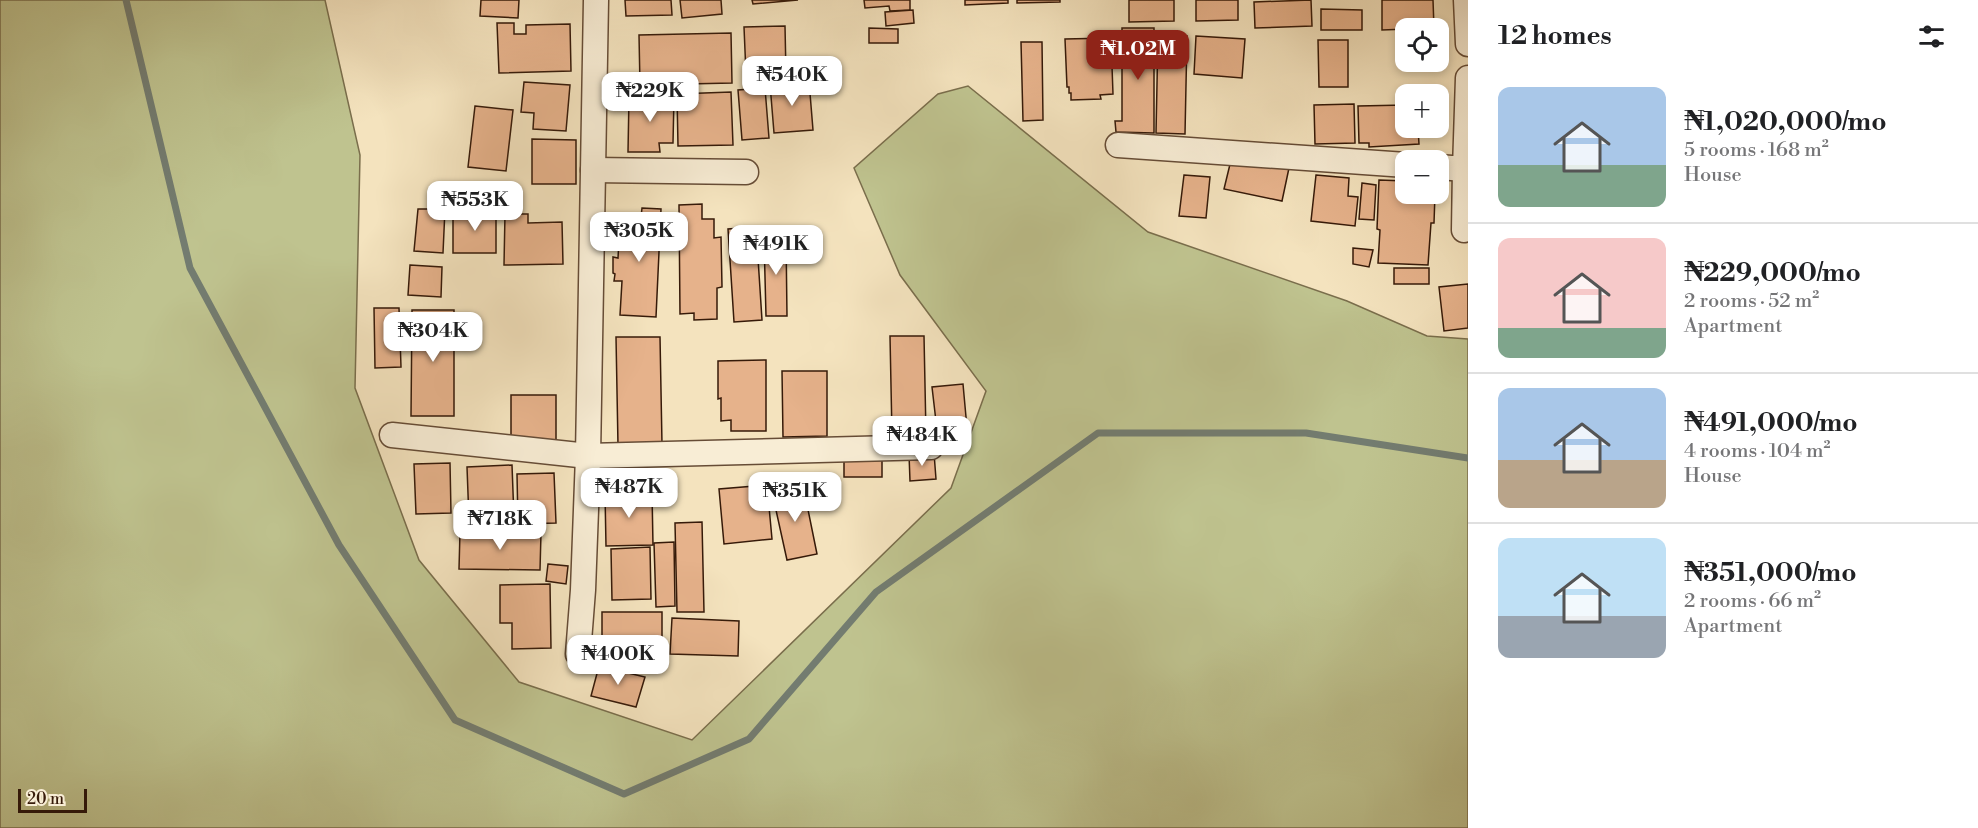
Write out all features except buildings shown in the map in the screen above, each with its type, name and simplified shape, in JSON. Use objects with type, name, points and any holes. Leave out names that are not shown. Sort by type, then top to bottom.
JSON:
[{"type":"street","points":[[578,654],[583,591],[588,456],[596,0]]},
{"type":"street","points":[[1466,0],[1468,44]]},
{"type":"street","points":[[1464,230],[1468,78]]},
{"type":"street","points":[[1118,145],[1395,164]]},
{"type":"street","points":[[1449,168],[1465,169]]},
{"type":"street","points":[[593,170],[746,172]]},
{"type":"street","points":[[392,435],[588,456],[931,447]]},
{"type":"green space","points":[[0,0],[325,0],[360,155],[355,388],[419,560],[519,682],[692,740],[951,488],[986,391],[900,275],[854,168],[938,94],[968,86],[1148,232],[1347,301],[1427,336],[1468,339],[1468,828],[0,828]]},
{"type":"waterway","points":[[126,0],[190,268],[339,545],[455,720],[624,794],[749,739],[876,592],[1098,433],[1306,433],[1468,458]]}]
